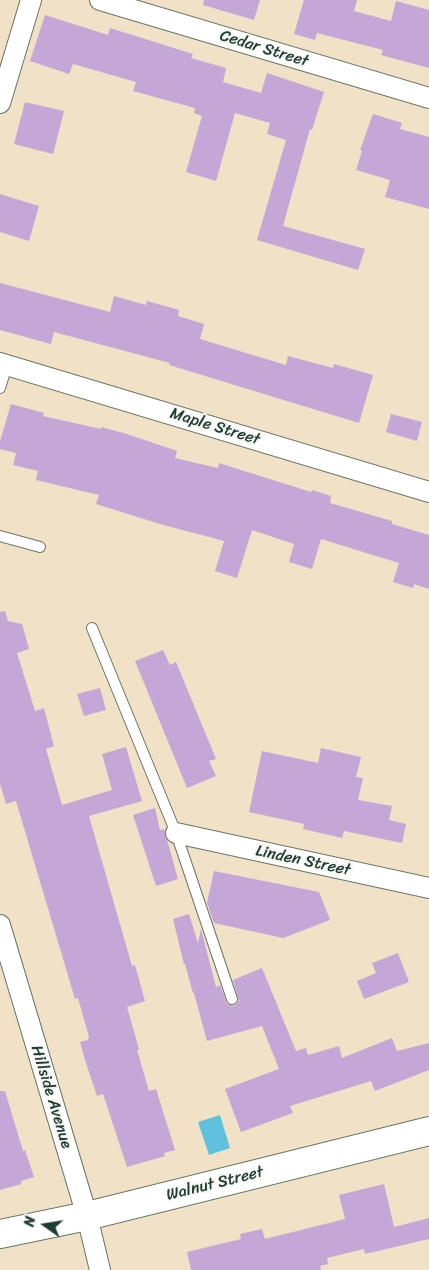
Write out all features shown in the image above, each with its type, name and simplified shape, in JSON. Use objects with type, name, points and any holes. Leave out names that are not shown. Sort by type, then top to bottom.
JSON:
[{"type":"street","points":[[0,103],[30,0]]},
{"type":"street","name":"Cedar Street","points":[[100,0],[429,98]]},
{"type":"street","name":"Maple Street","points":[[3,364],[429,492]]},
{"type":"street","name":"Linden Street","points":[[176,833],[429,888]]},
{"type":"street","name":"Hillside Avenue","points":[[0,925],[87,1216],[100,1270]]},
{"type":"street","name":"Walnut Street","points":[[0,1234],[87,1216],[429,1130]]},
{"type":"lane","points":[[0,388],[3,364]]},
{"type":"lane","points":[[0,536],[40,547]]},
{"type":"lane","points":[[92,628],[176,833],[232,999]]},
{"type":"water","points":[[220,1115],[230,1148],[209,1155],[198,1122]]},
{"type":"building","points":[[204,0],[260,0],[254,20],[203,5]]},
{"type":"building","points":[[304,0],[357,0],[354,11],[391,21],[396,1],[429,10],[429,68],[381,55],[383,50],[317,33],[315,40],[294,34]]},
{"type":"building","points":[[45,15],[108,35],[110,28],[193,54],[191,58],[226,68],[223,82],[261,93],[267,73],[324,92],[312,130],[310,129],[283,226],[365,249],[358,270],[257,240],[286,140],[267,134],[270,123],[235,113],[216,181],[186,172],[202,116],[194,113],[195,108],[133,91],[136,82],[73,64],[69,74],[30,61]]},
{"type":"building","points":[[25,102],[64,111],[53,154],[14,144]]},
{"type":"building","points":[[373,114],[402,123],[400,129],[429,137],[429,209],[385,197],[390,180],[356,170],[362,151],[360,150]]},
{"type":"building","points":[[0,194],[39,206],[29,241],[0,232]]},
{"type":"building","points":[[0,283],[110,312],[114,296],[146,305],[147,301],[179,310],[178,316],[204,324],[200,339],[286,365],[288,356],[333,368],[334,364],[373,375],[359,423],[169,365],[170,363],[54,332],[51,344],[0,330]]},
{"type":"building","points":[[11,404],[44,413],[43,416],[127,434],[177,451],[175,458],[218,468],[219,463],[311,492],[312,490],[331,496],[330,503],[392,521],[392,524],[429,535],[429,589],[414,584],[413,588],[393,582],[399,563],[321,539],[312,569],[289,562],[294,544],[252,530],[237,578],[215,571],[224,541],[96,504],[99,495],[36,480],[38,471],[13,465],[16,453],[0,449],[0,441]]},
{"type":"building","points":[[391,414],[422,422],[417,441],[386,432]]},
{"type":"building","points":[[5,611],[8,621],[22,624],[29,649],[17,653],[35,711],[44,708],[54,746],[46,749],[62,805],[112,790],[102,754],[126,747],[142,801],[89,816],[132,966],[135,965],[145,1001],[127,1007],[139,1049],[137,1050],[149,1091],[156,1089],[175,1150],[164,1153],[165,1156],[127,1167],[103,1094],[97,1096],[85,1060],[80,1042],[88,1040],[89,1037],[78,998],[75,999],[16,801],[6,804],[0,784],[0,612]]},
{"type":"building","points":[[163,650],[170,665],[176,662],[216,759],[209,761],[216,776],[187,788],[135,661]]},
{"type":"building","points":[[100,688],[106,710],[84,716],[77,694]]},
{"type":"building","points":[[321,748],[361,757],[356,777],[363,778],[358,800],[392,806],[389,820],[406,824],[402,843],[344,831],[342,838],[303,829],[304,824],[249,812],[262,751],[318,763]]},
{"type":"building","points":[[155,808],[160,830],[164,829],[178,879],[156,886],[133,815]]},
{"type":"building","points":[[214,871],[319,892],[330,920],[283,938],[214,923],[207,903]]},
{"type":"building","points":[[189,914],[198,943],[201,929],[216,987],[220,985],[227,1004],[234,1006],[239,1001],[233,980],[262,968],[296,1051],[306,1048],[308,1055],[339,1046],[342,1058],[392,1038],[397,1051],[429,1043],[429,1070],[375,1091],[371,1081],[290,1106],[293,1113],[241,1132],[225,1089],[279,1069],[262,1026],[207,1041],[173,919]]},
{"type":"building","points":[[398,953],[409,982],[364,999],[357,981],[376,973],[372,963]]},
{"type":"building","points":[[0,1091],[5,1091],[23,1151],[25,1150],[34,1177],[21,1181],[21,1184],[0,1190]]},
{"type":"building","points":[[384,1184],[394,1227],[429,1218],[429,1239],[365,1254],[364,1249],[327,1258],[328,1264],[320,1266],[321,1270],[191,1270],[187,1252],[241,1239],[240,1234],[262,1229],[265,1239],[345,1219],[339,1195]]}]
